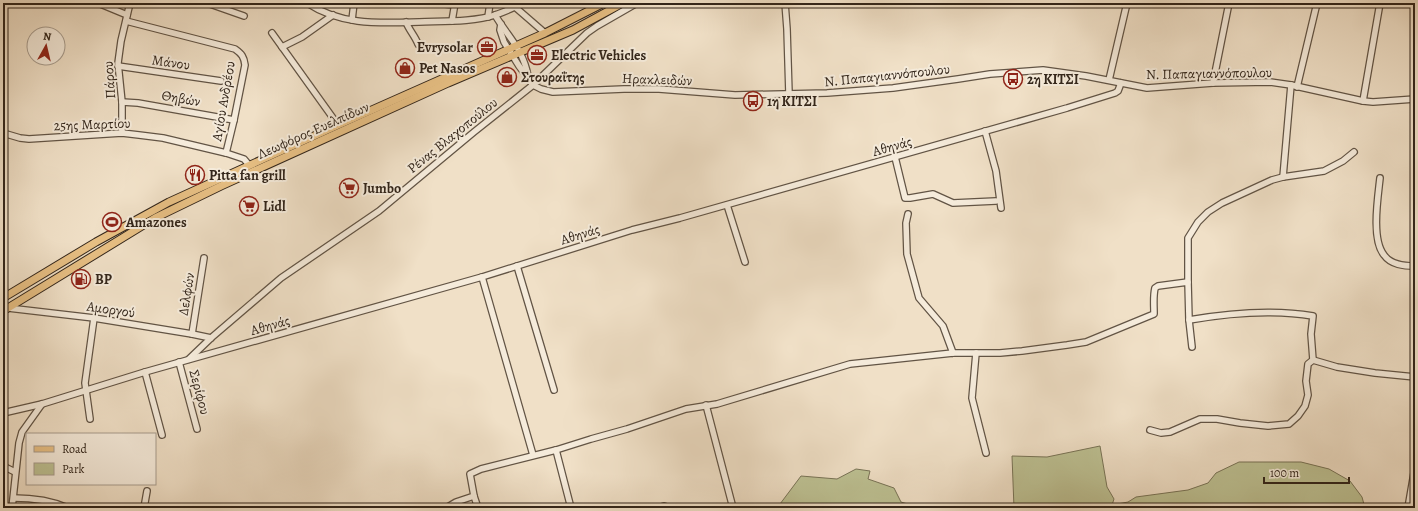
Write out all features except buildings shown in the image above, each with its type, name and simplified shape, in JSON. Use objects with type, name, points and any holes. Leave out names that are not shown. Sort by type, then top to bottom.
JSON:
[{"type":"main road","name":"Λεωφόρος Ευελπίδων","points":[[3,298],[151,211],[195,189],[545,33],[604,3]]},
{"type":"main road","name":"Λεωφόρος Ευελπίδων","points":[[5,310],[155,218],[221,186],[573,30],[623,3]]},
{"type":"street","points":[[98,3],[126,18]]},
{"type":"street","name":"Πάρου","points":[[122,133],[122,102],[118,66],[130,3]]},
{"type":"street","points":[[207,3],[244,16]]},
{"type":"street","points":[[307,3],[333,15],[367,23],[452,21],[488,17],[516,5],[545,33]]},
{"type":"street","points":[[352,20],[354,3]]},
{"type":"street","points":[[435,3],[455,4],[452,21]]},
{"type":"street","points":[[488,17],[490,3]]},
{"type":"street","name":"Ρένας Βλαχοπούλου","points":[[187,360],[281,278],[379,211],[533,85],[587,33],[596,26],[637,3]]},
{"type":"street","points":[[785,3],[789,94]]},
{"type":"street","points":[[1109,80],[1127,3]]},
{"type":"street","points":[[1213,83],[1229,3]]},
{"type":"street","points":[[1283,177],[1294,86],[1317,3]]},
{"type":"street","points":[[1364,101],[1380,3]]},
{"type":"street","points":[[282,47],[302,38],[333,15]]},
{"type":"street","points":[[495,15],[521,52],[526,63],[528,78]]},
{"type":"street","name":"Αγίου Ανδρέου","points":[[126,18],[235,49],[241,53],[244,58],[244,65],[234,120],[226,153]]},
{"type":"street","points":[[406,22],[418,44]]},
{"type":"street","points":[[501,24],[500,30],[508,49],[533,85]]},
{"type":"street","points":[[272,33],[338,125]]},
{"type":"street","name":"Μάνου","points":[[118,66],[221,81]]},
{"type":"street","name":"Ν. Παπαγιαννόπουλου","points":[[789,94],[827,94],[958,80],[990,74],[1043,70],[1109,80],[1147,88],[1213,83],[1270,82],[1364,101],[1373,102],[1415,99]]},
{"type":"street","name":"Αθηνάς","points":[[3,413],[42,404],[179,362],[482,277],[632,230],[895,158],[1115,93],[1118,91],[1121,83]]},
{"type":"street","name":"Ηρακλειδών","points":[[533,85],[553,92],[659,89],[735,95],[789,94]]},
{"type":"street","name":"Θηβών","points":[[122,102],[138,103],[234,120]]},
{"type":"street","points":[[985,131],[996,172],[1001,208]]},
{"type":"street","name":"25ης Μαρτίου","points":[[3,133],[29,139],[122,133],[163,138],[226,153],[244,159],[249,165]]},
{"type":"street","points":[[1192,347],[1188,320],[1188,238],[1198,222],[1208,212],[1222,203],[1265,183],[1283,177],[1324,171],[1343,161],[1354,152]]},
{"type":"street","points":[[895,158],[905,198],[933,194],[953,203],[996,201]]},
{"type":"street","points":[[1380,178],[1376,212],[1377,232],[1383,255],[1394,263],[1415,266]]},
{"type":"street","points":[[727,205],[745,262]]},
{"type":"street","points":[[908,214],[906,223],[907,254],[920,298],[943,326],[953,353]]},
{"type":"street","name":"Δελφών","points":[[192,334],[204,258]]},
{"type":"street","points":[[517,266],[554,390]]},
{"type":"street","points":[[482,277],[533,455]]},
{"type":"street","points":[[478,508],[470,474],[481,469],[556,450],[591,438],[627,429],[686,409],[717,404],[850,364],[953,353],[1000,353],[1022,351],[1086,342],[1154,314],[1154,292],[1155,288],[1158,286],[1188,282]]},
{"type":"street","name":"Αμοργού","points":[[5,310],[94,318],[211,338]]},
{"type":"street","points":[[1188,320],[1221,314],[1251,313],[1286,313],[1313,316],[1311,334],[1313,360]]},
{"type":"street","points":[[90,418],[85,383],[94,318]]},
{"type":"street","points":[[976,353],[972,398],[986,453]]},
{"type":"street","points":[[1313,360],[1344,368],[1415,377]]},
{"type":"street","points":[[1150,430],[1161,433],[1170,432],[1200,419],[1217,419],[1268,426],[1289,424],[1298,416],[1305,406],[1308,395],[1306,381],[1308,364],[1313,360]]},
{"type":"street","name":"Σερίφου","points":[[179,362],[197,429]]},
{"type":"street","points":[[145,372],[162,435]]},
{"type":"street","points":[[12,508],[15,472],[22,432],[42,404]]},
{"type":"street","points":[[706,405],[733,508]]},
{"type":"street","points":[[556,450],[571,508]]},
{"type":"street","points":[[3,466],[15,472]]},
{"type":"street","points":[[1408,508],[1415,467]]},
{"type":"street","points":[[144,508],[147,491]]},
{"type":"street","points":[[446,508],[456,502],[474,496]]},
{"type":"street","points":[[14,498],[42,499],[68,508]]},
{"type":"street","points":[[658,508],[664,506],[670,508]]},
{"type":"green space","points":[[1100,446],[1107,487],[1114,499],[1112,505],[1128,502],[1136,497],[1188,490],[1208,483],[1216,473],[1239,462],[1301,462],[1329,469],[1350,481],[1362,497],[1365,508],[1014,508],[1012,456],[1047,457]]},
{"type":"green space","points":[[856,469],[870,471],[868,479],[894,488],[901,502],[921,508],[777,508],[801,476],[837,479]]},
{"type":"place","name":"Evrysolar","points":[[487,47]]},
{"type":"place","name":"Electric Vehicles","points":[[537,55]]},
{"type":"place","name":"Pet Nasos","points":[[405,68]]},
{"type":"place","name":"Στουραΐτης","points":[[507,77]]},
{"type":"place","name":"2η ΚΙΤΣΙ","points":[[1013,79]]},
{"type":"place","name":"1η ΚΙΤΣΙ","points":[[753,101]]},
{"type":"place","name":"Pitta fan grill","points":[[195,175]]},
{"type":"place","name":"Jumbo","points":[[349,188]]},
{"type":"place","name":"Lidl","points":[[249,206]]},
{"type":"place","name":"Amazones","points":[[112,222]]},
{"type":"place","name":"BP","points":[[81,279]]}]
